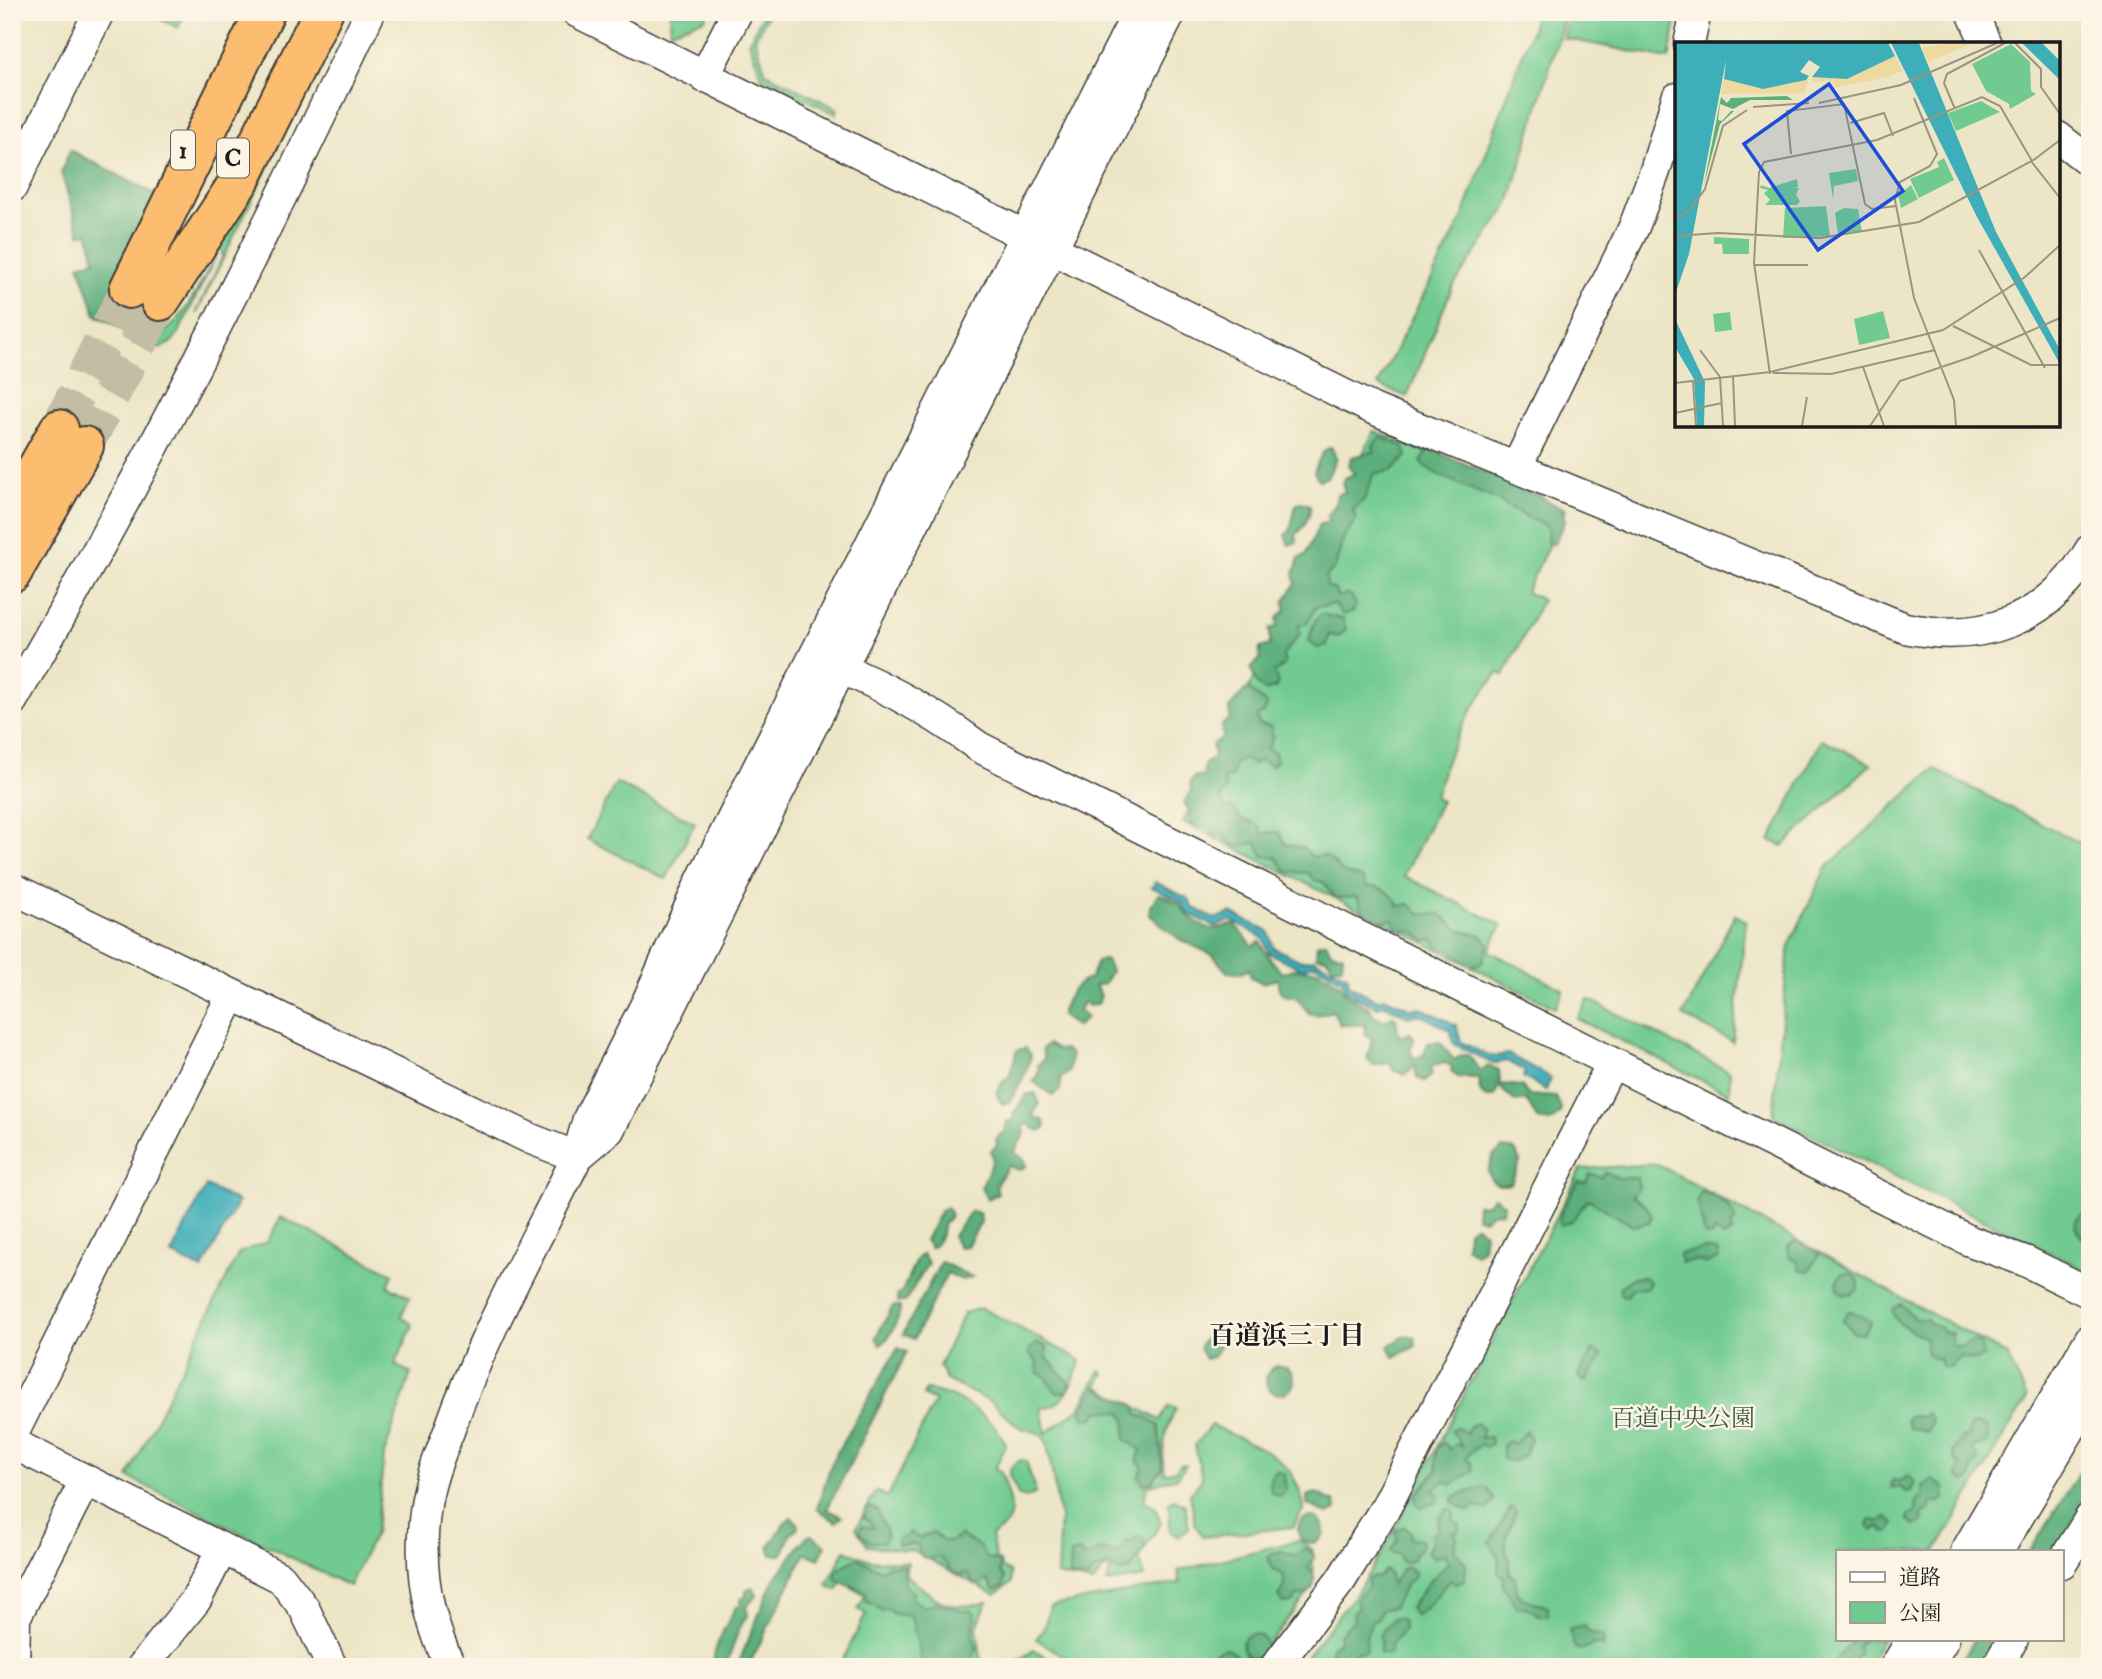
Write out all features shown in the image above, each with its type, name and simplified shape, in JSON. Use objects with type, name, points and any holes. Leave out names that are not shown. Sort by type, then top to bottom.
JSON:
[{"type":"highway","name":"1","points":[[145,295],[240,12]]},
{"type":"highway","name":"C","points":[[145,295],[196,159],[265,12]]},
{"type":"highway","name":"C","points":[[145,295],[225,173],[302,12]]},
{"type":"highway","points":[[145,295],[240,180],[323,12]]},
{"type":"highway","points":[[12,512],[72,438],[12,573]]},
{"type":"street","points":[[12,187],[100,12]]},
{"type":"street","points":[[12,701],[75,593],[211,339],[370,12]]},
{"type":"street","points":[[577,12],[1373,409],[1905,628],[1923,632],[1958,633],[2000,627],[2049,602],[2090,550]]},
{"type":"street","points":[[704,77],[737,12]]},
{"type":"street","points":[[451,1667],[439,1640],[425,1589],[425,1511],[433,1476],[458,1403],[577,1157],[608,1130],[826,662],[928,434],[1024,235],[1138,12]]},
{"type":"street","points":[[826,662],[1053,251],[1171,12]]},
{"type":"street","points":[[1689,42],[1696,12]]},
{"type":"street","points":[[1972,12],[1985,42]]},
{"type":"street","points":[[1516,468],[1634,227],[1655,171],[1675,105]]},
{"type":"street","points":[[2060,139],[2090,162]]},
{"type":"street","points":[[826,662],[935,714],[979,747],[1612,1063],[1970,1241],[2025,1261],[2090,1293]]},
{"type":"street","points":[[12,888],[531,1139],[577,1157]]},
{"type":"street","points":[[12,1436],[232,995]]},
{"type":"street","points":[[1275,1667],[1341,1580],[1387,1506],[1612,1063]]},
{"type":"street","points":[[1967,1550],[2090,1339]]},
{"type":"street","points":[[1999,1550],[2079,1440],[2090,1395]]},
{"type":"street","points":[[12,1443],[281,1578],[304,1608],[332,1667]]},
{"type":"street","points":[[14,1667],[15,1618],[85,1481]]},
{"type":"street","points":[[2064,1560],[2090,1518]]},
{"type":"street","points":[[142,1667],[196,1600],[222,1549]]},
{"type":"street","points":[[1895,1667],[1911,1640]]},
{"type":"street","points":[[1927,1667],[1943,1640]]},
{"type":"street","points":[[1997,1667],[2012,1640]]},
{"type":"green space","points":[[146,12],[185,12],[178,28]]},
{"type":"green space","points":[[335,12],[343,12],[196,314],[223,256],[220,249],[212,253],[167,322],[164,322],[213,242]]},
{"type":"green space","points":[[671,12],[708,12],[705,19],[670,31]]},
{"type":"green space","points":[[764,12],[769,12],[755,39],[766,73],[838,109],[836,114],[762,78],[749,41]]},
{"type":"green space","points":[[1534,12],[1566,12],[1509,204],[1452,288],[1407,397],[1378,385],[1462,219],[1532,28]]},
{"type":"green space","points":[[1570,12],[1678,12],[1669,59],[1563,38]]},
{"type":"green space","points":[[70,150],[156,195],[168,314],[164,322],[152,319],[124,329],[96,315],[79,265],[95,260],[88,232],[80,235],[61,172]]},
{"type":"green space","points":[[215,258],[178,334],[170,344],[160,348],[132,336],[164,331],[170,327],[185,310]]},
{"type":"green space","points":[[1374,431],[1566,509],[1526,592],[1542,600],[1504,675],[1498,673],[1459,732],[1435,798],[1441,801],[1404,876],[1502,925],[1489,951],[1564,990],[1555,1008],[1183,822]]},
{"type":"green space","points":[[1380,437],[1403,446],[1407,456],[1391,471],[1374,474],[1364,500],[1353,510],[1356,519],[1343,539],[1335,568],[1326,577],[1327,587],[1334,589],[1338,597],[1347,594],[1352,596],[1356,606],[1353,611],[1343,615],[1335,604],[1316,607],[1307,623],[1298,626],[1300,634],[1283,655],[1285,664],[1274,673],[1278,683],[1275,688],[1265,691],[1257,684],[1251,669],[1259,660],[1260,648],[1270,645],[1270,629],[1278,626],[1277,618],[1286,610],[1284,602],[1296,583],[1294,574],[1299,558],[1306,555],[1319,525],[1328,521],[1327,514],[1335,506],[1337,495],[1345,492],[1342,483],[1345,478],[1354,474],[1349,467],[1351,457],[1374,452],[1373,445]]},
{"type":"green space","points":[[1331,447],[1336,457],[1328,477],[1319,480],[1314,472],[1318,461]]},
{"type":"green space","points":[[1428,448],[1538,495],[1562,509],[1565,521],[1554,544],[1547,542],[1545,525],[1501,502],[1447,479],[1421,463]]},
{"type":"green space","points":[[1301,502],[1310,505],[1310,512],[1296,534],[1297,542],[1289,545],[1285,535],[1290,531],[1296,505]]},
{"type":"green space","points":[[1321,614],[1343,619],[1346,629],[1339,637],[1329,635],[1327,645],[1317,648],[1309,641],[1314,622]]},
{"type":"green space","points":[[1245,690],[1250,690],[1267,705],[1264,713],[1257,716],[1259,724],[1271,727],[1273,738],[1267,749],[1275,752],[1277,761],[1271,766],[1260,760],[1253,764],[1244,759],[1235,762],[1232,776],[1224,780],[1226,790],[1221,796],[1225,808],[1233,808],[1241,819],[1259,825],[1262,833],[1279,832],[1285,844],[1303,848],[1313,857],[1326,857],[1344,873],[1363,879],[1366,887],[1386,891],[1399,906],[1409,904],[1421,914],[1440,914],[1459,930],[1481,935],[1489,944],[1482,963],[1471,966],[1449,950],[1439,948],[1433,939],[1425,941],[1413,931],[1399,930],[1393,919],[1383,921],[1363,912],[1357,897],[1335,898],[1323,882],[1314,880],[1308,873],[1287,872],[1276,857],[1263,856],[1257,842],[1237,847],[1226,840],[1224,834],[1214,835],[1206,825],[1202,827],[1191,824],[1190,811],[1184,803],[1191,791],[1190,782],[1194,777],[1204,775],[1204,765],[1214,756],[1212,745],[1223,737],[1221,726],[1230,718],[1229,708]]},
{"type":"green space","points":[[1822,739],[1871,764],[1783,846],[1770,841]]},
{"type":"green space","points":[[1934,769],[2090,848],[2090,1269],[2085,1270],[1773,1116],[1789,946],[1826,868]]},
{"type":"green space","points":[[616,783],[695,823],[666,879],[587,839]]},
{"type":"green space","points":[[1159,894],[1180,904],[1190,917],[1201,925],[1218,929],[1234,924],[1253,946],[1260,941],[1281,973],[1293,969],[1317,970],[1339,983],[1345,994],[1370,1008],[1374,1016],[1386,1021],[1392,1016],[1396,1018],[1399,1037],[1410,1033],[1415,1039],[1410,1049],[1414,1059],[1423,1055],[1428,1043],[1440,1042],[1454,1060],[1468,1055],[1481,1071],[1488,1066],[1499,1070],[1500,1084],[1522,1086],[1528,1095],[1556,1097],[1561,1108],[1560,1114],[1550,1122],[1538,1120],[1526,1100],[1516,1102],[1498,1086],[1495,1096],[1486,1098],[1480,1091],[1479,1078],[1461,1078],[1454,1074],[1451,1065],[1443,1063],[1431,1067],[1432,1075],[1425,1081],[1417,1078],[1415,1065],[1405,1075],[1393,1070],[1390,1063],[1373,1065],[1367,1058],[1372,1040],[1366,1036],[1364,1025],[1340,1025],[1333,1011],[1316,1015],[1309,1013],[1296,997],[1282,993],[1278,979],[1262,983],[1251,977],[1249,969],[1240,973],[1227,972],[1213,955],[1179,939],[1150,915],[1150,906]]},
{"type":"green space","points":[[1735,914],[1746,922],[1733,1042],[1683,1016]]},
{"type":"green space","points":[[1326,942],[1331,952],[1343,954],[1342,966],[1333,967],[1327,958],[1316,956],[1317,944]]},
{"type":"green space","points":[[1106,960],[1111,971],[1104,984],[1095,985],[1101,996],[1098,1004],[1089,1006],[1083,1002],[1079,1010],[1087,1017],[1077,1027],[1061,1016],[1064,1005],[1079,984],[1090,979],[1097,961]]},
{"type":"green space","points":[[1588,999],[1730,1072],[1729,1094],[1577,1019]]},
{"type":"green space","points":[[1048,1044],[1058,1050],[1065,1049],[1071,1055],[1069,1072],[1061,1078],[1060,1090],[1053,1096],[1033,1081],[1039,1072],[1038,1065],[1044,1059],[1042,1049]]},
{"type":"green space","points":[[1026,1048],[1031,1055],[1025,1074],[1010,1102],[1002,1104],[996,1093],[1004,1079],[1009,1077],[1017,1050]]},
{"type":"green space","points":[[1035,1093],[1040,1104],[1032,1116],[1044,1121],[1045,1128],[1039,1131],[1024,1125],[1025,1133],[1014,1152],[1025,1160],[1026,1166],[1020,1170],[1008,1166],[996,1185],[998,1194],[987,1199],[981,1188],[993,1160],[991,1151],[997,1145],[996,1138],[1004,1132],[1006,1122],[1014,1120],[1013,1114],[1026,1095]]},
{"type":"green space","points":[[1503,1148],[1515,1150],[1520,1162],[1511,1183],[1503,1185],[1493,1182],[1488,1171],[1493,1156]]},
{"type":"green space","name":"百道中央公園","points":[[1657,1164],[2007,1355],[2027,1398],[1937,1550],[1836,1550],[1836,1640],[1882,1640],[1866,1667],[1298,1667],[1357,1592],[1383,1551],[1581,1169]]},
{"type":"green space","points":[[1605,1172],[1619,1178],[1637,1178],[1639,1188],[1632,1195],[1647,1207],[1652,1216],[1649,1222],[1633,1226],[1588,1199],[1572,1221],[1560,1225],[1560,1214],[1578,1182],[1586,1182],[1590,1174],[1601,1177]]},
{"type":"green space","points":[[1701,1192],[1717,1198],[1731,1211],[1736,1221],[1731,1225],[1732,1233],[1724,1237],[1715,1231],[1712,1236],[1705,1236],[1697,1200]]},
{"type":"green space","points":[[1494,1197],[1504,1204],[1502,1212],[1491,1213],[1484,1220],[1476,1217],[1477,1205],[1487,1204]]},
{"type":"green space","points":[[947,1207],[951,1215],[943,1224],[937,1241],[930,1248],[925,1240],[941,1210]]},
{"type":"green space","points":[[971,1211],[979,1213],[981,1222],[967,1246],[959,1247],[953,1236]]},
{"type":"green space","points":[[2085,1211],[2090,1211],[2090,1239],[2081,1237],[2075,1226],[2076,1220]]},
{"type":"green space","points":[[281,1217],[393,1274],[388,1286],[410,1297],[401,1316],[413,1325],[395,1365],[411,1373],[384,1455],[376,1531],[349,1586],[128,1477],[239,1253],[267,1242]]},
{"type":"green space","points":[[1474,1225],[1485,1232],[1483,1248],[1476,1254],[1466,1247],[1468,1231]]},
{"type":"green space","points":[[1796,1241],[1817,1251],[1819,1255],[1809,1271],[1800,1270],[1798,1262],[1789,1256],[1788,1246]]},
{"type":"green space","points":[[1703,1249],[1717,1251],[1719,1258],[1707,1264],[1696,1260],[1681,1263],[1679,1254]]},
{"type":"green space","points":[[923,1254],[928,1263],[905,1302],[898,1302],[897,1295],[902,1292],[917,1258]]},
{"type":"green space","points":[[941,1262],[972,1277],[962,1280],[947,1273],[914,1339],[903,1334]]},
{"type":"green space","points":[[1844,1273],[1852,1273],[1859,1280],[1859,1288],[1852,1295],[1844,1295],[1837,1288],[1837,1280]]},
{"type":"green space","points":[[1644,1277],[1650,1282],[1647,1288],[1631,1289],[1628,1296],[1621,1295],[1619,1288],[1632,1278]]},
{"type":"green space","points":[[1901,1304],[1915,1319],[1927,1319],[1943,1332],[1952,1333],[1952,1345],[1960,1347],[1973,1341],[1981,1344],[1984,1356],[1976,1360],[1960,1357],[1950,1367],[1941,1366],[1939,1358],[1934,1359],[1927,1353],[1924,1337],[1896,1320],[1893,1309]]},
{"type":"green space","points":[[893,1306],[900,1307],[899,1316],[891,1333],[880,1345],[876,1337]]},
{"type":"green space","points":[[981,1308],[1081,1360],[1072,1384],[1063,1398],[1041,1408],[1046,1433],[1080,1408],[1100,1370],[1104,1373],[1097,1386],[1160,1420],[1169,1406],[1176,1408],[1165,1439],[1164,1473],[1176,1470],[1181,1464],[1186,1465],[1178,1477],[1147,1486],[1144,1501],[1155,1506],[1161,1523],[1139,1558],[1145,1577],[1107,1583],[1110,1571],[1105,1568],[1093,1583],[1057,1575],[1060,1518],[1047,1443],[1041,1434],[1019,1427],[991,1402],[946,1380],[939,1366],[964,1313]]},
{"type":"green space","points":[[1852,1311],[1871,1322],[1863,1334],[1854,1333],[1843,1320],[1847,1312]]},
{"type":"green space","points":[[1217,1330],[1223,1341],[1213,1357],[1205,1359],[1199,1348],[1209,1332]]},
{"type":"green space","points":[[1406,1335],[1415,1338],[1416,1346],[1394,1357],[1389,1346]]},
{"type":"green space","points":[[1038,1343],[1047,1347],[1047,1358],[1070,1384],[1066,1392],[1057,1393],[1044,1375],[1038,1373],[1037,1362],[1029,1354],[1030,1349]]},
{"type":"green space","points":[[898,1348],[907,1352],[827,1509],[842,1517],[836,1522],[817,1508],[833,1459]]},
{"type":"green space","points":[[1593,1350],[1602,1355],[1601,1359],[1584,1382],[1578,1377]]},
{"type":"green space","points":[[1280,1366],[1290,1370],[1294,1380],[1290,1390],[1280,1394],[1270,1390],[1266,1380],[1270,1370]]},
{"type":"green space","points":[[1095,1387],[1134,1405],[1139,1416],[1146,1417],[1159,1426],[1162,1468],[1152,1482],[1143,1484],[1138,1477],[1143,1467],[1137,1460],[1141,1450],[1125,1439],[1126,1421],[1122,1412],[1099,1411],[1093,1418],[1085,1419],[1081,1412]]},
{"type":"green space","points":[[926,1390],[949,1396],[972,1408],[992,1425],[1006,1444],[995,1469],[1000,1471],[1007,1489],[1010,1516],[1001,1530],[991,1535],[997,1564],[1011,1573],[1011,1583],[995,1595],[914,1551],[868,1546],[856,1528],[876,1491],[888,1497],[935,1401],[923,1395]]},
{"type":"green space","points":[[1927,1413],[1932,1421],[1927,1432],[1909,1428],[1906,1419],[1910,1415],[1921,1417]]},
{"type":"green space","points":[[1476,1423],[1483,1429],[1480,1438],[1490,1437],[1491,1443],[1486,1447],[1481,1444],[1469,1454],[1466,1460],[1471,1462],[1473,1471],[1451,1485],[1445,1481],[1433,1489],[1439,1495],[1436,1503],[1422,1507],[1417,1505],[1415,1496],[1437,1470],[1438,1448],[1444,1443],[1450,1449],[1456,1444],[1462,1446],[1451,1430],[1457,1427],[1467,1434],[1468,1428]]},
{"type":"green space","points":[[1977,1424],[1987,1428],[1988,1439],[1985,1444],[1974,1446],[1972,1451],[1978,1457],[1978,1462],[1973,1466],[1972,1478],[1964,1482],[1957,1476],[1960,1464],[1955,1461],[1953,1452],[1962,1438],[1967,1437],[1971,1426]]},
{"type":"green space","points":[[1211,1425],[1271,1454],[1292,1475],[1304,1508],[1293,1527],[1203,1537],[1195,1524],[1190,1494],[1202,1479],[1195,1445]]},
{"type":"green space","points":[[1526,1431],[1531,1438],[1524,1455],[1513,1462],[1503,1459],[1503,1445],[1508,1441],[1514,1444]]},
{"type":"green space","points":[[1021,1460],[1026,1461],[1036,1493],[1026,1498],[1019,1496],[1009,1475],[1012,1466]]},
{"type":"green space","points":[[1276,1471],[1284,1474],[1286,1490],[1279,1496],[1271,1491],[1270,1478]]},
{"type":"green space","points":[[2079,1473],[2090,1479],[2090,1506],[2061,1550],[2031,1550]]},
{"type":"green space","points":[[1908,1476],[1915,1482],[1911,1491],[1906,1492],[1900,1487],[1891,1489],[1892,1480],[1900,1481]]},
{"type":"green space","points":[[1933,1480],[1944,1487],[1944,1498],[1939,1503],[1930,1503],[1930,1509],[1922,1514],[1923,1522],[1915,1526],[1908,1520],[1909,1515],[1916,1511],[1915,1503],[1923,1497],[1923,1486]]},
{"type":"green space","points":[[1483,1487],[1488,1489],[1494,1499],[1488,1509],[1474,1507],[1468,1511],[1452,1502],[1455,1496]]},
{"type":"green space","points":[[1315,1493],[1335,1502],[1336,1510],[1328,1514],[1307,1504],[1307,1496]]},
{"type":"green space","points":[[1174,1499],[1185,1505],[1189,1528],[1178,1537],[1170,1531],[1169,1503]]},
{"type":"green space","points":[[870,1507],[878,1511],[885,1528],[887,1535],[883,1542],[870,1542],[859,1533],[862,1526],[873,1528],[871,1523],[863,1518],[865,1509]]},
{"type":"green space","points":[[1511,1507],[1516,1511],[1505,1549],[1510,1560],[1509,1573],[1515,1578],[1517,1592],[1522,1598],[1548,1607],[1548,1616],[1541,1616],[1526,1607],[1518,1608],[1503,1586],[1504,1577],[1498,1572],[1499,1558],[1490,1542]]},
{"type":"green space","points":[[1447,1509],[1454,1510],[1454,1521],[1460,1525],[1458,1532],[1452,1532],[1457,1537],[1454,1549],[1466,1564],[1465,1580],[1456,1584],[1450,1580],[1430,1604],[1415,1616],[1410,1608],[1428,1583],[1448,1563],[1445,1554],[1434,1558],[1427,1552],[1432,1543],[1431,1535],[1437,1531],[1439,1518]]},
{"type":"green space","points":[[791,1517],[798,1523],[798,1528],[791,1533],[782,1555],[772,1555],[769,1546]]},
{"type":"green space","points":[[1311,1517],[1320,1521],[1324,1530],[1320,1539],[1311,1543],[1302,1539],[1298,1530],[1302,1521]]},
{"type":"green space","points":[[1887,1517],[1894,1523],[1890,1532],[1886,1533],[1879,1527],[1873,1530],[1868,1525],[1870,1519],[1879,1522]]},
{"type":"green space","points":[[1404,1526],[1411,1533],[1410,1538],[1420,1539],[1422,1544],[1418,1552],[1414,1553],[1414,1559],[1406,1563],[1401,1562],[1399,1555],[1390,1551],[1397,1540],[1396,1531]]},
{"type":"green space","points":[[910,1532],[919,1538],[933,1532],[943,1541],[950,1542],[961,1535],[980,1547],[986,1556],[999,1561],[1000,1572],[1005,1578],[1003,1587],[994,1590],[987,1580],[979,1585],[974,1584],[968,1574],[953,1572],[939,1557],[922,1557],[917,1544],[898,1545],[898,1538],[905,1537]]},
{"type":"green space","points":[[811,1535],[826,1545],[819,1559],[805,1553],[748,1667],[737,1667],[772,1583],[806,1537]]},
{"type":"green space","points":[[1140,1536],[1144,1540],[1144,1550],[1129,1571],[1120,1572],[1108,1566],[1093,1571],[1086,1581],[1070,1576],[1071,1554],[1080,1552],[1085,1558],[1101,1550],[1119,1553],[1124,1543]]},
{"type":"green space","points":[[1299,1540],[1313,1550],[1313,1587],[1251,1667],[1082,1667],[1036,1639],[1044,1628],[1050,1606],[1180,1583],[1178,1571]]},
{"type":"green space","points":[[1304,1548],[1309,1549],[1315,1557],[1308,1568],[1314,1575],[1314,1583],[1308,1593],[1297,1596],[1293,1603],[1283,1604],[1278,1596],[1285,1586],[1283,1575],[1274,1570],[1268,1557],[1270,1553],[1283,1551],[1295,1556]]},
{"type":"green space","points":[[845,1550],[870,1560],[908,1562],[905,1574],[934,1597],[951,1605],[987,1602],[977,1627],[982,1667],[839,1667],[866,1614],[858,1609],[865,1595],[842,1582],[837,1590],[827,1585]]},
{"type":"green space","points":[[857,1558],[881,1570],[889,1565],[904,1565],[905,1586],[913,1592],[913,1600],[925,1607],[935,1602],[962,1611],[972,1611],[975,1614],[973,1636],[977,1648],[972,1658],[976,1667],[918,1667],[921,1658],[911,1616],[894,1614],[889,1609],[881,1611],[866,1602],[866,1592],[836,1580],[836,1571]]},
{"type":"green space","points":[[1408,1567],[1415,1573],[1414,1578],[1407,1583],[1394,1607],[1381,1610],[1377,1619],[1372,1620],[1366,1637],[1367,1649],[1364,1652],[1356,1652],[1355,1658],[1361,1667],[1332,1667],[1331,1647],[1339,1642],[1339,1635],[1354,1620],[1353,1612],[1358,1608],[1356,1599],[1368,1587],[1368,1580],[1371,1577],[1379,1577],[1385,1570],[1390,1575],[1392,1584],[1403,1568]]},
{"type":"green space","points":[[752,1587],[757,1595],[746,1607],[748,1615],[740,1627],[725,1667],[715,1667],[714,1654],[721,1637],[736,1607],[741,1605],[746,1590]]},
{"type":"green space","points":[[1393,1619],[1402,1620],[1404,1629],[1392,1643],[1389,1654],[1380,1653],[1380,1634]]},
{"type":"green space","points":[[1584,1625],[1590,1633],[1604,1636],[1603,1646],[1595,1644],[1580,1650],[1575,1648],[1569,1630]]},
{"type":"green space","points":[[1254,1634],[1262,1638],[1266,1646],[1262,1654],[1254,1658],[1246,1654],[1242,1646],[1246,1638]]},
{"type":"green space","points":[[1850,1640],[1865,1640],[1858,1646],[1859,1654],[1854,1658],[1857,1667],[1835,1667],[1837,1658],[1852,1643]]},
{"type":"green space","points":[[1974,1640],[2002,1640],[1985,1667],[1958,1667]]},
{"type":"green space","points":[[1225,1648],[1235,1654],[1237,1667],[1211,1667],[1213,1653]]},
{"type":"green space","points":[[1034,1650],[1065,1667],[1008,1667]]},
{"type":"water","points":[[1155,882],[1189,899],[1192,907],[1214,919],[1231,913],[1269,932],[1274,948],[1301,961],[1314,959],[1348,976],[1349,985],[1377,1000],[1386,998],[1412,1009],[1420,1007],[1456,1025],[1461,1042],[1489,1055],[1508,1054],[1551,1078],[1546,1090],[1523,1077],[1525,1071],[1507,1061],[1493,1064],[1454,1044],[1450,1030],[1419,1014],[1408,1017],[1386,1005],[1377,1007],[1346,992],[1342,980],[1314,964],[1302,969],[1269,953],[1263,938],[1231,920],[1216,927],[1186,912],[1182,902],[1152,887]]},
{"type":"water","points":[[206,1186],[238,1202],[202,1270],[171,1254]]},
{"type":"tunnel","points":[[59,429],[129,289]]},
{"type":"tunnel","points":[[84,446],[160,301]]},
{"type":"district","name":"百道浜三丁目","points":[[1287,1335]]}]
